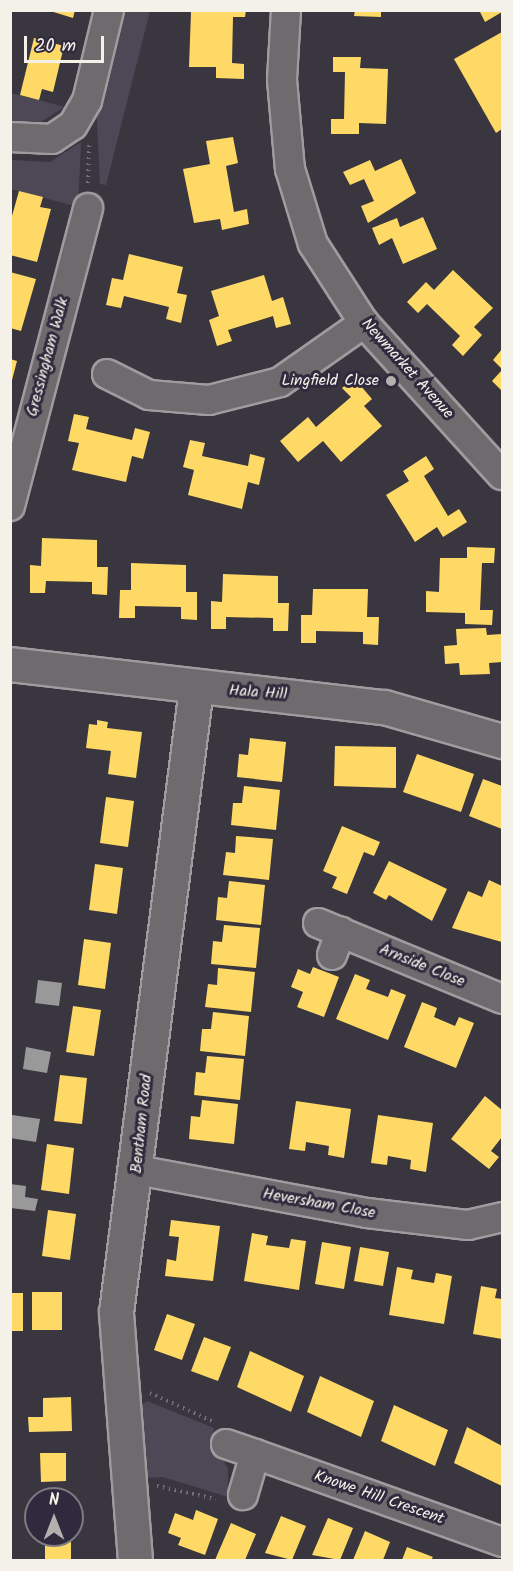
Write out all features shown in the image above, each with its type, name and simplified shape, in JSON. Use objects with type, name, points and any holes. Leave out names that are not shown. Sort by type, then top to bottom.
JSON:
[{"type":"street","points":[[10,137],[52,139],[73,125],[87,102],[109,10]]},
{"type":"street","name":"Newmarket Avenue","points":[[286,10],[282,80],[290,169],[313,244],[364,323],[502,475]]},
{"type":"street","name":"Gressingham Walk","points":[[10,506],[88,208]]},
{"type":"street","points":[[106,374],[149,395],[209,400],[280,382],[364,323]]},
{"type":"street","name":"Hala Hill","points":[[10,664],[196,688],[384,707],[502,741]]},
{"type":"street","name":"Bentham Road","points":[[135,1560],[118,1373],[116,1312],[137,1170],[196,688]]},
{"type":"street","name":"Arnside Close","points":[[330,937],[502,999]]},
{"type":"street","name":"Heversham Close","points":[[137,1170],[367,1213],[468,1225],[502,1217]]},
{"type":"street","points":[[239,1449],[243,1495]]},
{"type":"street","name":"Knowe Hill Crescent","points":[[239,1449],[502,1542]]},
{"type":"path","points":[[87,102],[88,208]]},
{"type":"path","points":[[118,1373],[146,1391],[240,1433],[239,1449]]},
{"type":"path","points":[[129,1490],[166,1484],[230,1503],[243,1495]]},
{"type":"shaded area","points":[[120,11],[150,11],[106,185],[100,184],[96,101]]},
{"type":"shaded area","points":[[11,93],[64,107],[36,125],[11,122]]},
{"type":"shaded area","points":[[81,142],[78,207],[11,189],[11,160],[50,162]]},
{"type":"shaded area","points":[[147,1401],[214,1428],[211,1442],[228,1468],[228,1497],[163,1477],[146,1478],[140,1406]]},
{"type":"building: Homes","points":[[47,10],[75,10],[73,18]]},
{"type":"building: Homes","points":[[246,10],[245,17],[233,17],[232,63],[244,64],[244,79],[216,78],[216,67],[189,67],[191,12]]},
{"type":"building: Homes","points":[[355,10],[381,10],[381,17],[354,16]]},
{"type":"building: Homes","points":[[479,10],[502,10],[502,12],[485,22]]},
{"type":"building: Homes","points":[[502,32],[502,129],[496,133],[454,59]]},
{"type":"building: Homes","points":[[34,38],[64,46],[53,92],[42,89],[39,100],[20,95]]},
{"type":"building: Homes","points":[[333,57],[361,57],[360,68],[388,69],[386,124],[359,123],[359,134],[331,134],[331,119],[344,119],[345,72],[333,72]]},
{"type":"building: Homes","points":[[233,137],[238,163],[226,166],[234,212],[247,209],[249,224],[222,230],[220,219],[194,223],[183,169],[210,164],[206,141]]},
{"type":"building: Homes","points":[[401,159],[416,193],[368,223],[361,206],[374,201],[364,179],[350,185],[343,172],[370,160],[375,171]]},
{"type":"building: Homes","points":[[19,191],[43,197],[40,207],[51,209],[37,262],[10,255],[10,223]]},
{"type":"building: Homes","points":[[423,217],[437,249],[403,264],[392,238],[379,245],[372,228],[397,218],[400,227]]},
{"type":"building: Homes","points":[[129,254],[183,267],[177,293],[187,295],[181,323],[166,319],[169,307],[124,296],[121,308],[106,305],[112,278],[123,280]]},
{"type":"building: Homes","points":[[453,270],[493,308],[474,327],[482,335],[463,356],[452,345],[460,336],[427,304],[418,313],[407,302],[426,282],[434,290]]},
{"type":"building: Homes","points":[[10,272],[36,279],[21,331],[10,328]]},
{"type":"building: Homes","points":[[264,275],[272,301],[283,297],[291,324],[276,328],[273,316],[228,330],[232,341],[217,346],[209,320],[219,316],[211,291]]},
{"type":"building: Homes","points":[[502,349],[502,369],[493,360]]},
{"type":"building: Homes","points":[[10,359],[17,361],[11,384],[10,384]]},
{"type":"building: Homes","points":[[502,370],[502,391],[492,381]]},
{"type":"building: Homes","points":[[354,378],[372,399],[364,406],[382,426],[341,462],[323,441],[298,462],[280,441],[308,417],[316,427],[351,397],[342,388]]},
{"type":"building: Homes","points":[[74,414],[89,417],[86,429],[132,440],[135,428],[150,432],[143,459],[132,456],[126,482],[72,470],[79,443],[68,441]]},
{"type":"building: Homes","points":[[190,440],[205,443],[202,456],[248,466],[250,454],[265,458],[259,485],[248,482],[242,509],[188,495],[194,470],[183,467]]},
{"type":"building: Homes","points":[[426,456],[434,469],[424,476],[448,516],[459,509],[467,522],[443,537],[437,527],[415,542],[386,495],[409,481],[403,471]]},
{"type":"building: Homes","points":[[42,538],[97,540],[97,567],[108,567],[107,595],[92,594],[92,582],[46,581],[45,593],[30,593],[30,565],[41,566]]},
{"type":"building: Homes","points":[[467,547],[495,548],[494,563],[482,563],[480,610],[493,610],[492,625],[465,624],[465,613],[426,612],[426,591],[439,592],[440,558],[467,558]]},
{"type":"building: Homes","points":[[131,563],[186,565],[186,592],[197,592],[197,620],[181,619],[181,607],[135,606],[135,618],[119,618],[120,590],[131,590]]},
{"type":"building: Homes","points":[[223,574],[278,576],[278,603],[289,603],[288,631],[273,631],[273,618],[226,617],[226,629],[211,629],[211,601],[222,602]]},
{"type":"building: Homes","points":[[313,589],[368,589],[367,617],[379,617],[378,645],[363,644],[363,632],[316,631],[316,643],[301,643],[301,615],[312,615]]},
{"type":"building: Homes","points":[[486,628],[487,635],[502,634],[502,662],[489,663],[490,674],[460,675],[459,663],[445,664],[444,646],[457,645],[456,629]]},
{"type":"building: Homes","points":[[97,720],[108,722],[107,728],[142,732],[136,778],[108,774],[111,751],[86,748],[89,724],[97,725]]},
{"type":"building: Homes","points":[[250,738],[286,742],[282,782],[237,777],[239,754],[248,755]]},
{"type":"building: Homes","points":[[335,746],[396,747],[396,788],[334,786]]},
{"type":"building: Homes","points":[[417,754],[474,774],[461,812],[403,792]]},
{"type":"building: Homes","points":[[483,779],[502,786],[502,829],[469,816]]},
{"type":"building: Homes","points":[[244,786],[280,790],[276,830],[231,825],[233,803],[242,803]]},
{"type":"building: Homes","points":[[106,797],[134,801],[128,847],[100,843]]},
{"type":"building: Homes","points":[[342,826],[380,842],[374,856],[364,852],[347,894],[332,888],[337,877],[323,871]]},
{"type":"building: Homes","points":[[236,836],[273,839],[269,880],[223,875],[226,852],[235,853]]},
{"type":"building: Homes","points":[[389,861],[447,889],[432,921],[389,895],[386,900],[373,893]]},
{"type":"building: Homes","points":[[95,864],[123,868],[117,914],[89,910]]},
{"type":"building: Homes","points":[[489,880],[502,886],[502,942],[452,928],[468,891],[482,897]]},
{"type":"building: Homes","points":[[229,881],[265,885],[261,925],[216,920],[218,897],[227,898]]},
{"type":"building: Homes","points":[[224,925],[260,928],[256,968],[211,964],[213,941],[222,942]]},
{"type":"building: Homes","points":[[84,939],[111,943],[105,989],[78,985]]},
{"type":"building: Homes","points":[[313,967],[339,977],[324,1017],[297,1007],[303,992],[291,987],[298,969],[310,974]]},
{"type":"building: Homes","points":[[218,968],[255,972],[251,1012],[205,1007],[208,984],[217,985]]},
{"type":"building: Homes","points":[[355,974],[370,980],[366,989],[388,997],[391,989],[406,995],[388,1040],[336,1019]]},
{"type":"building: Homes","points":[[422,1002],[437,1008],[434,1017],[455,1026],[459,1017],[474,1023],[456,1068],[404,1047]]},
{"type":"building: Homes","points":[[73,1006],[101,1010],[94,1056],[66,1052]]},
{"type":"building: Homes","points":[[213,1012],[249,1016],[245,1056],[200,1051],[202,1029],[211,1029]]},
{"type":"building: Homes","points":[[207,1056],[244,1059],[240,1100],[194,1095],[196,1072],[205,1073]]},
{"type":"building: Homes","points":[[60,1075],[87,1078],[82,1124],[54,1121]]},
{"type":"building: Homes","points":[[485,1096],[502,1110],[502,1137],[491,1151],[499,1157],[489,1169],[451,1139]]},
{"type":"building: Homes","points":[[202,1100],[238,1104],[234,1144],[189,1139],[191,1116],[200,1117]]},
{"type":"building: Homes","points":[[296,1101],[351,1109],[344,1158],[328,1155],[329,1146],[306,1142],[305,1151],[289,1149]]},
{"type":"building: Homes","points":[[378,1115],[433,1123],[426,1172],[410,1169],[411,1160],[388,1156],[387,1165],[371,1163]]},
{"type":"building: Homes","points":[[47,1144],[74,1148],[69,1194],[41,1190]]},
{"type":"building: Homes","points":[[48,1210],[76,1214],[70,1260],[42,1256]]},
{"type":"building: Homes","points":[[171,1220],[220,1226],[213,1281],[165,1276],[167,1259],[176,1261],[179,1237],[169,1236]]},
{"type":"building: Homes","points":[[252,1233],[268,1236],[266,1245],[289,1248],[291,1239],[306,1241],[299,1290],[244,1281]]},
{"type":"building: Homes","points":[[322,1242],[351,1247],[344,1289],[315,1284]]},
{"type":"building: Homes","points":[[360,1247],[389,1252],[383,1286],[354,1281]]},
{"type":"building: Homes","points":[[397,1267],[413,1270],[411,1279],[434,1283],[436,1273],[452,1276],[444,1324],[389,1315]]},
{"type":"building: Homes","points":[[481,1286],[497,1289],[495,1298],[502,1299],[502,1339],[473,1334]]},
{"type":"building: Homes","points":[[32,1292],[62,1292],[62,1330],[32,1330]]},
{"type":"building: Homes","points":[[10,1293],[23,1293],[23,1331],[10,1331]]},
{"type":"building: Homes","points":[[167,1314],[195,1324],[182,1360],[154,1350]]},
{"type":"building: Homes","points":[[204,1337],[231,1347],[218,1381],[191,1371]]},
{"type":"building: Homes","points":[[250,1351],[304,1376],[291,1412],[237,1387]]},
{"type":"building: Homes","points":[[320,1376],[374,1401],[361,1437],[307,1412]]},
{"type":"building: Homes","points":[[71,1397],[72,1431],[29,1432],[28,1417],[43,1417],[43,1398]]},
{"type":"building: Homes","points":[[394,1405],[448,1430],[435,1466],[381,1441]]},
{"type":"building: Homes","points":[[467,1427],[502,1446],[502,1486],[454,1463]]},
{"type":"building: Homes","points":[[40,1453],[66,1453],[66,1481],[41,1482]]},
{"type":"building: Homes","points":[[196,1510],[218,1519],[205,1555],[178,1545],[181,1538],[168,1533],[175,1513],[193,1520]]},
{"type":"building: Homes","points":[[281,1516],[306,1526],[292,1560],[265,1553]]},
{"type":"building: Homes","points":[[328,1518],[353,1528],[340,1560],[312,1555]]},
{"type":"building: Homes","points":[[231,1523],[256,1534],[245,1560],[215,1560]]},
{"type":"building: Homes","points":[[365,1531],[390,1542],[383,1560],[353,1560]]},
{"type":"building: Homes","points":[[45,1547],[71,1547],[71,1560],[45,1560]]},
{"type":"building: Homes","points":[[407,1547],[433,1557],[431,1560],[402,1560]]},
{"type":"building: Industry","points":[[38,980],[62,983],[59,1006],[35,1003]]},
{"type":"building: Industry","points":[[26,1047],[51,1052],[47,1073],[23,1069]]},
{"type":"building: Industry","points":[[12,1115],[40,1119],[36,1142],[10,1138]]},
{"type":"building: Industry","points":[[10,1184],[26,1186],[25,1197],[38,1199],[35,1211],[11,1208]]},
{"type":"place","name":"Lingfield Close","points":[[391,381]]}]
